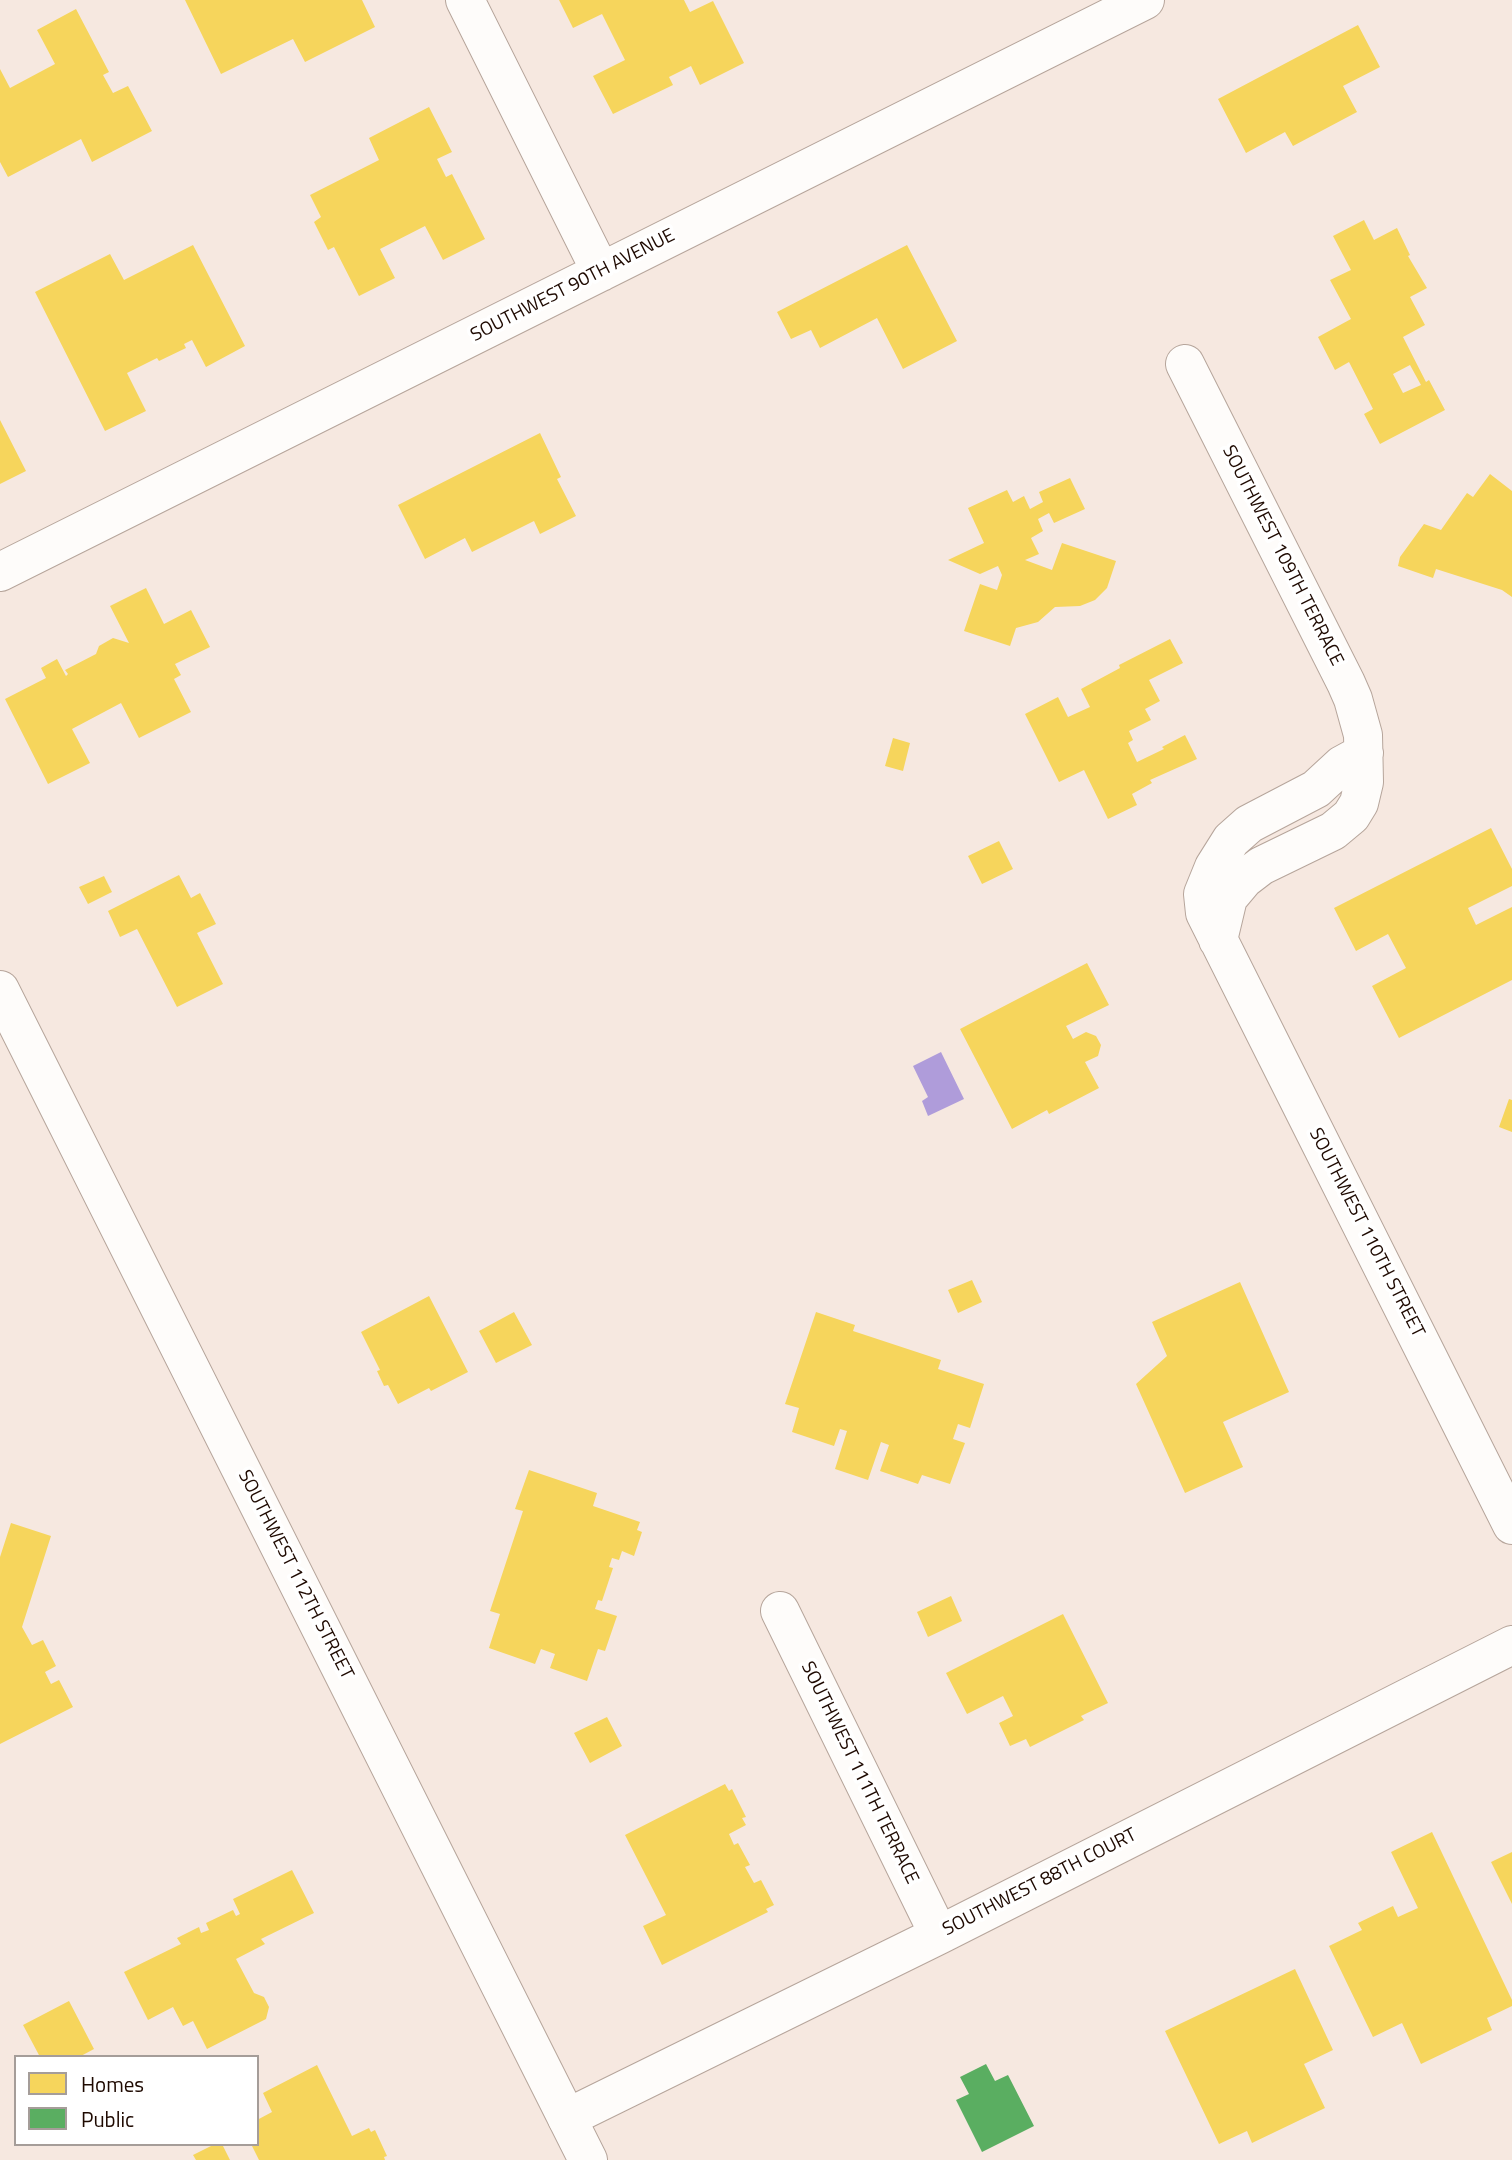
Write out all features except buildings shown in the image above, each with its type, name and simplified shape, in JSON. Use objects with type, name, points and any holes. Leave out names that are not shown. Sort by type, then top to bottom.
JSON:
[{"type":"street","points":[[465,0],[601,272]]},
{"type":"street","name":"SOUTHWEST 90TH AVENUE","points":[[0,572],[1145,0]]},
{"type":"street","name":"SOUTHWEST 109TH TERRACE","points":[[1185,364],[1353,699],[1363,735],[1364,753]]},
{"type":"street","name":"SOUTHWEST 110TH STREET","points":[[1364,753],[1342,765],[1315,789],[1249,824],[1231,841],[1214,867],[1203,894],[1205,913],[1512,1525]]},
{"type":"street","name":"SOUTHWEST 112TH STREET","points":[[0,990],[588,2160]]},
{"type":"street","name":"SOUTHWEST 111TH TERRACE","points":[[780,1611],[939,1935]]},
{"type":"street","name":"SOUTHWEST 88TH COURT","points":[[567,2118],[939,1935],[1512,1644]]},
{"type":"shaded area","points":[[941,1052],[964,1099],[928,1116],[922,1101],[928,1097],[913,1066]]}]
